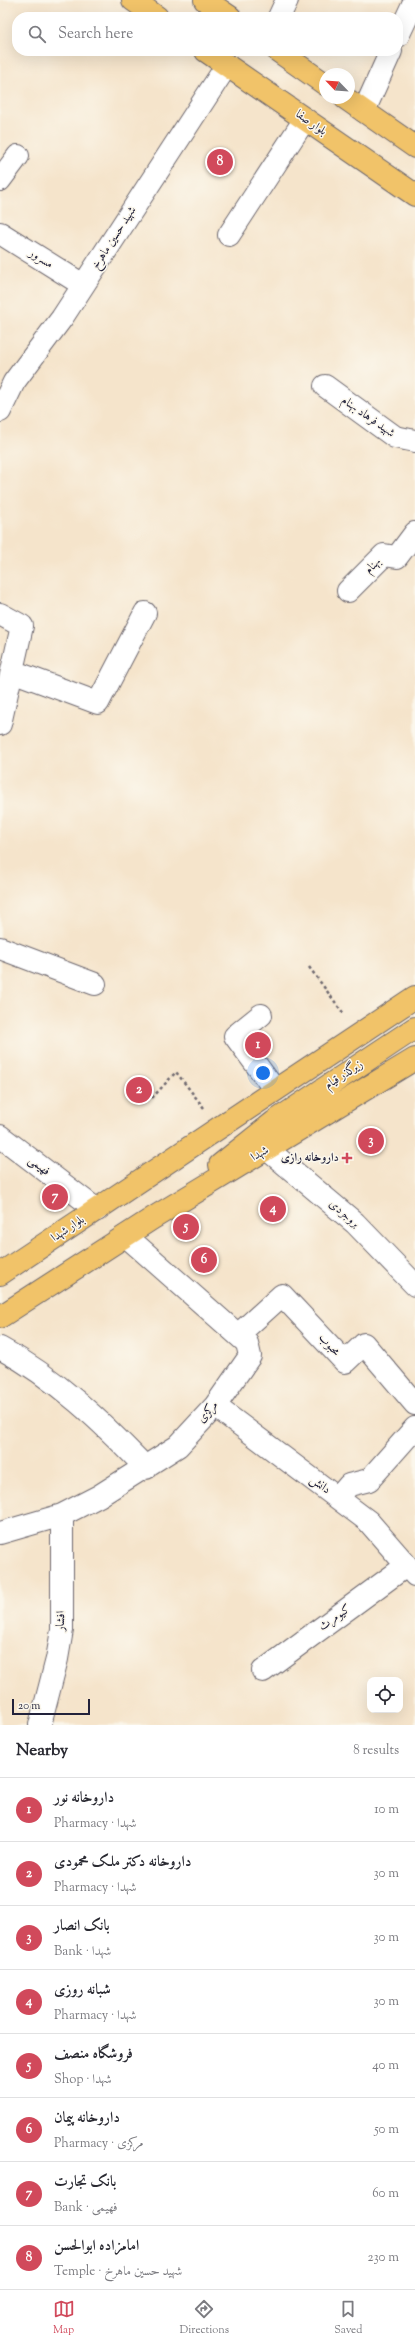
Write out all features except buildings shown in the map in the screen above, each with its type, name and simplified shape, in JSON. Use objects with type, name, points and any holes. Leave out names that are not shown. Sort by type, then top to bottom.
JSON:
[{"type":"main road","points":[[133,0],[150,12]]},
{"type":"main road","points":[[205,0],[223,12]]},
{"type":"main road","name":"بلوار صفا","points":[[214,56],[415,195]]},
{"type":"main road","points":[[285,56],[319,80]]},
{"type":"main road","points":[[354,104],[415,147]]},
{"type":"main road","points":[[136,1183],[415,997]]},
{"type":"main road","name":"زیرگذر قیام","points":[[274,1122],[415,1028]]},
{"type":"main road","name":"شهدا","points":[[126,1236],[153,1218],[268,1150],[415,1059]]},
{"type":"main road","points":[[136,1183],[274,1122]]},
{"type":"main road","points":[[153,1218],[274,1122]]},
{"type":"main road","name":"بلوار شهدا","points":[[0,1274],[136,1183]]},
{"type":"main road","points":[[0,1317],[126,1236]]},
{"type":"street","points":[[281,12],[287,0]]},
{"type":"street","points":[[403,25],[415,0]]},
{"type":"street","points":[[364,111],[389,56]]},
{"type":"street","name":"شهید حسین ماهرخ","points":[[1,404],[14,382],[83,285],[227,65]]},
{"type":"street","points":[[229,235],[305,119]]},
{"type":"street","points":[[0,180],[18,156]]},
{"type":"street","name":"مسرور","points":[[0,233],[83,285]]},
{"type":"street","name":"شهید فرهاد بهنام","points":[[325,386],[394,437],[415,441]]},
{"type":"street","name":"بهنام","points":[[348,592],[384,555],[397,557],[415,533]]},
{"type":"street","points":[[12,671],[98,703],[145,613]]},
{"type":"street","points":[[0,614],[22,626],[0,724]]},
{"type":"street","points":[[0,948],[95,984]]},
{"type":"street","points":[[261,1015],[235,1036],[275,1090]]},
{"type":"street","name":"فهیمی","points":[[0,1136],[97,1210]]},
{"type":"street","name":"بروجردی","points":[[268,1150],[355,1223],[415,1285]]},
{"type":"street","name":"مرکزی","points":[[0,1533],[62,1515],[99,1496],[146,1468],[178,1446],[215,1406],[250,1356],[247,1343],[126,1236]]},
{"type":"street","name":"محبوب","points":[[238,1335],[282,1295],[345,1362],[364,1344],[415,1404]]},
{"type":"street","points":[[0,1348],[22,1360],[66,1392],[107,1427],[146,1468]]},
{"type":"street","name":"دانش","points":[[215,1406],[368,1521],[411,1570]]},
{"type":"street","points":[[338,1498],[349,1486],[369,1480],[415,1428]]},
{"type":"street","name":"افشار","points":[[40,1725],[57,1658],[62,1630],[62,1515]]},
{"type":"street","name":"کیومرث","points":[[263,1671],[411,1570]]},
{"type":"path","points":[[309,967],[359,1034]]},
{"type":"path","points":[[152,1098],[176,1072],[219,1127]]},
{"type":"place","name":"امامزاده ابوالحسن","points":[[220,162]]},
{"type":"place","name":"داروخانه نور","points":[[258,1045]]},
{"type":"place","name":"داروخانه دکتر ملک محمودی","points":[[139,1090]]},
{"type":"place","name":"بانک انصار","points":[[371,1141]]},
{"type":"place","name":"داروخانه رازی","points":[[347,1158]]},
{"type":"place","name":"بانک تجارت","points":[[55,1197]]},
{"type":"place","name":"شبانه روزی","points":[[273,1209]]},
{"type":"place","name":"فروشگاه منصف","points":[[186,1227]]},
{"type":"place","name":"داروخانه پیمان","points":[[204,1260]]}]
